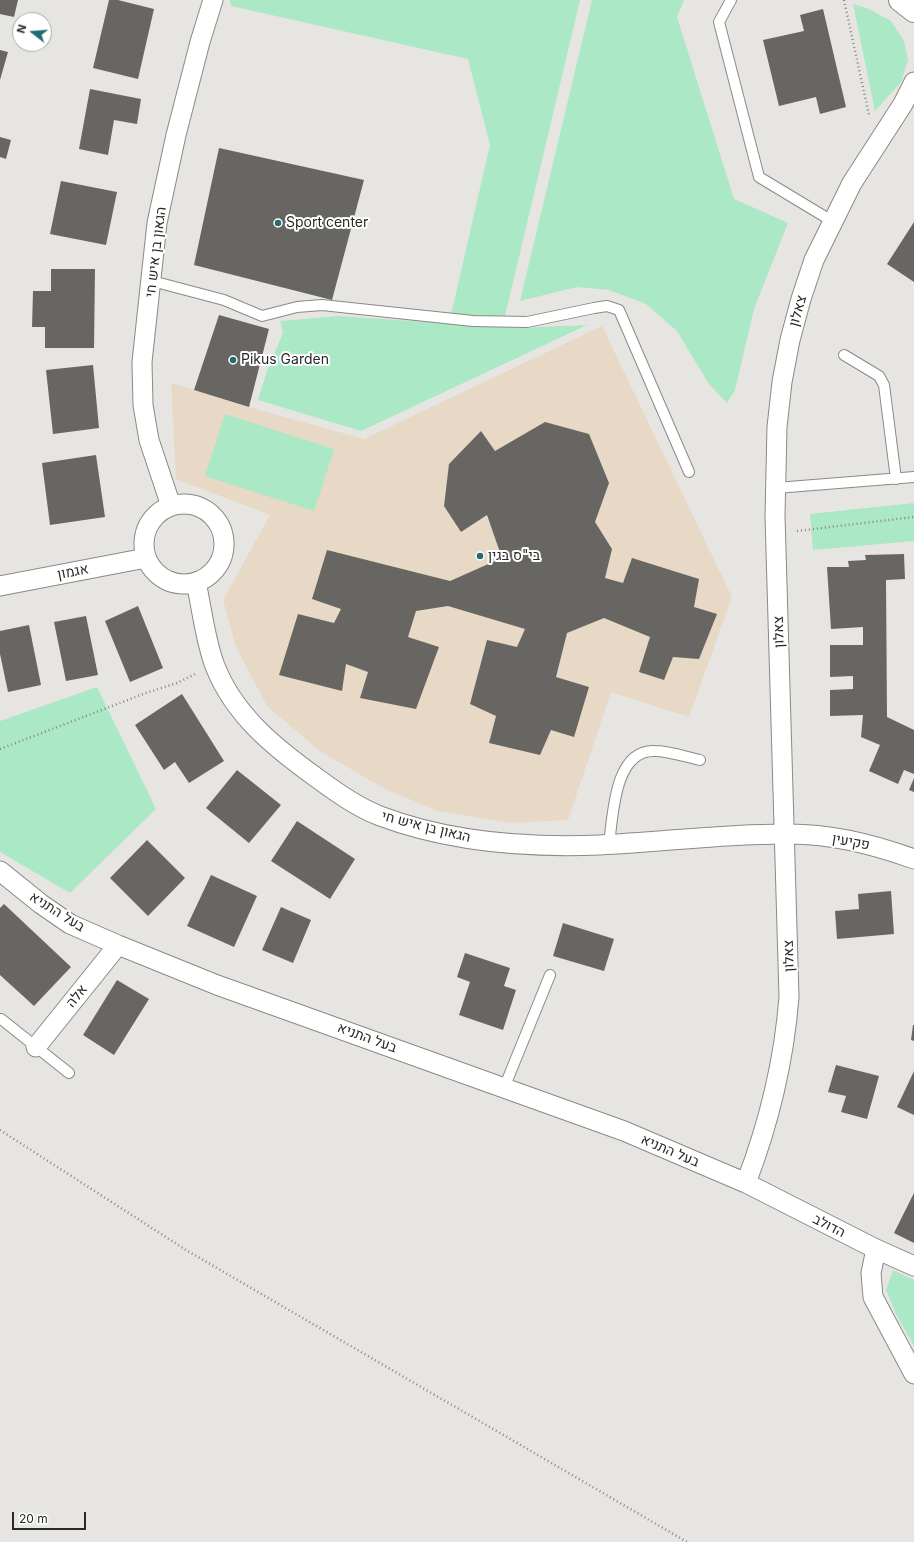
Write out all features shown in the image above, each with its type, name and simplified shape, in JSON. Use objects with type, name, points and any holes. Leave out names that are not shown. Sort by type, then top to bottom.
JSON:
[{"type":"street","name":"הגאון בן איש חי","points":[[171,506],[149,440],[142,405],[142,362],[152,281],[150,280],[157,223],[178,127],[213,0]]},
{"type":"street","points":[[900,0],[914,11]]},
{"type":"street","name":"צאלון","points":[[746,1183],[761,1142],[782,1060],[788,1018],[790,975],[776,534],[777,427],[782,382],[800,299],[814,260],[852,183],[876,144],[908,100],[914,82]]},
{"type":"street","points":[[183,504],[196,506],[207,511],[216,520],[221,531],[224,544],[222,556],[216,568],[207,576],[196,582],[184,584],[172,582],[161,577],[152,569],[146,558],[144,546],[146,533],[151,521],[160,512],[171,506],[183,504]]},
{"type":"street","name":"אגמון","points":[[0,586],[146,558]]},
{"type":"street","name":"הגאון בן איש חי","points":[[196,582],[214,664],[228,695],[248,721],[300,766],[363,808],[379,816],[429,830],[476,840],[548,844],[609,844],[785,834]]},
{"type":"street","name":"פקיעין","points":[[785,834],[852,841],[914,859]]},
{"type":"street","name":"בעל התניא","points":[[0,871],[29,895],[70,924],[118,945],[217,985],[624,1132],[746,1183]]},
{"type":"street","name":"אלה","points":[[36,1047],[118,945]]},
{"type":"street","name":"הדולב","points":[[746,1183],[876,1249],[914,1266]]},
{"type":"street","points":[[876,1249],[871,1273],[873,1298],[914,1374]]},
{"type":"lane","points":[[731,0],[719,22],[759,176],[832,221]]},
{"type":"lane","points":[[152,281],[224,300],[262,316],[297,307],[322,305],[473,321],[527,322],[607,306],[619,310],[689,472]]},
{"type":"lane","points":[[844,355],[879,376],[884,385],[896,479]]},
{"type":"lane","points":[[776,488],[914,477]]},
{"type":"lane","points":[[609,844],[617,789],[628,764],[639,755],[654,750],[700,760]]},
{"type":"lane","points":[[504,1088],[550,975]]},
{"type":"lane","points":[[2,1019],[69,1073]]},
{"type":"path","points":[[844,0],[876,144]]},
{"type":"path","points":[[776,534],[914,517]]},
{"type":"path","points":[[0,749],[139,695],[177,683],[214,664]]},
{"type":"path","points":[[0,1130],[186,1250],[687,1542]]},
{"type":"shaded area","name":"בי\"ס בגין","points":[[602,326],[732,597],[689,717],[611,692],[568,820],[509,823],[438,811],[383,788],[320,751],[267,706],[236,647],[223,600],[270,515],[176,479],[171,383],[249,407],[364,439]]},
{"type":"green space","points":[[230,0],[580,0],[505,316],[450,319],[490,145],[468,59],[231,6]]},
{"type":"green space","points":[[592,0],[684,0],[677,17],[734,199],[788,223],[754,309],[735,390],[727,403],[709,384],[677,331],[646,304],[609,290],[577,287],[520,301]]},
{"type":"green space","points":[[853,4],[869,9],[891,21],[904,41],[908,60],[901,82],[875,111]]},
{"type":"green space","points":[[338,316],[515,328],[587,325],[361,431],[258,400],[267,371],[283,333],[280,321]]},
{"type":"green space","points":[[225,414],[334,449],[314,511],[205,476]]},
{"type":"green space","points":[[914,503],[914,541],[813,550],[810,514]]},
{"type":"green space","points":[[97,687],[156,809],[70,893],[0,852],[0,721]]},
{"type":"green space","points":[[893,1270],[914,1280],[914,1346],[897,1316],[886,1290]]},
{"type":"building","points":[[0,0],[18,0],[15,12],[12,12],[12,17],[0,14]]},
{"type":"building","points":[[109,0],[118,0],[154,9],[138,79],[93,68]]},
{"type":"building","points":[[823,9],[846,107],[820,114],[816,97],[779,106],[763,40],[804,31],[800,15]]},
{"type":"building","points":[[0,50],[8,52],[0,80]]},
{"type":"building","points":[[90,89],[141,99],[137,124],[114,120],[108,155],[79,149]]},
{"type":"building","points":[[0,137],[11,140],[6,159],[0,157]]},
{"type":"building","name":"Sport center","points":[[219,148],[364,180],[332,300],[194,265]]},
{"type":"building","points":[[61,181],[117,192],[106,245],[50,234]]},
{"type":"building","points":[[914,222],[914,282],[887,264]]},
{"type":"building","points":[[51,269],[95,269],[94,348],[45,348],[45,327],[32,327],[33,291],[51,291]]},
{"type":"building","name":"Pikus Garden","points":[[219,315],[269,329],[249,407],[194,390]]},
{"type":"building","points":[[93,365],[99,428],[53,434],[46,370]]},
{"type":"building","points":[[545,422],[589,434],[609,483],[595,522],[612,549],[605,578],[623,583],[632,558],[699,579],[694,607],[717,614],[699,659],[673,657],[664,680],[639,672],[650,637],[604,618],[567,633],[556,677],[589,687],[574,737],[551,730],[540,755],[489,743],[496,716],[470,704],[487,640],[517,647],[525,629],[448,606],[416,611],[408,637],[439,647],[416,709],[360,698],[368,672],[346,664],[342,691],[279,675],[298,614],[334,623],[341,609],[312,599],[327,550],[450,581],[502,558],[487,515],[461,532],[444,506],[449,464],[481,431],[495,451]]},
{"type":"building","points":[[96,455],[105,517],[50,525],[42,463]]},
{"type":"building","points":[[904,554],[905,579],[886,580],[887,717],[914,730],[914,774],[904,770],[898,784],[869,771],[880,745],[861,737],[863,715],[830,716],[830,690],[853,689],[853,676],[830,677],[830,645],[863,645],[863,627],[831,629],[827,567],[849,567],[848,561],[866,560],[865,555]]},
{"type":"building","points":[[138,606],[163,668],[130,682],[105,621]]},
{"type":"building","points":[[86,616],[98,675],[66,681],[54,622]]},
{"type":"building","points":[[29,625],[41,685],[8,692],[0,654],[0,631]]},
{"type":"building","points":[[182,694],[224,761],[189,783],[175,762],[164,770],[135,725]]},
{"type":"building","points":[[237,770],[281,805],[249,843],[206,808]]},
{"type":"building","points":[[914,778],[914,792],[909,790]]},
{"type":"building","points":[[297,821],[355,859],[330,899],[271,861]]},
{"type":"building","points":[[147,840],[185,878],[148,916],[110,878]]},
{"type":"building","points":[[211,875],[257,896],[234,947],[187,926]]},
{"type":"building","points":[[891,891],[894,934],[837,939],[835,911],[859,909],[858,894]]},
{"type":"building","points":[[4,904],[71,967],[34,1006],[0,975],[0,908]]},
{"type":"building","points":[[281,907],[311,920],[293,963],[262,950]]},
{"type":"building","points":[[563,923],[614,939],[604,971],[553,956]]},
{"type":"building","points":[[465,953],[510,968],[504,986],[516,990],[503,1030],[459,1015],[470,982],[457,977]]},
{"type":"building","points":[[117,980],[149,999],[114,1055],[83,1035]]},
{"type":"building","points":[[914,1025],[914,1041],[911,1040]]},
{"type":"building","points":[[836,1065],[879,1076],[867,1119],[841,1112],[846,1096],[828,1092]]},
{"type":"building","points":[[914,1071],[914,1115],[897,1107]]},
{"type":"building","points":[[914,1193],[914,1243],[894,1233]]},
{"type":"place","name":"Sport center","points":[[278,223]]},
{"type":"place","name":"Pikus Garden","points":[[233,360]]},
{"type":"place","name":"בי\"ס בגין","points":[[480,556]]}]
